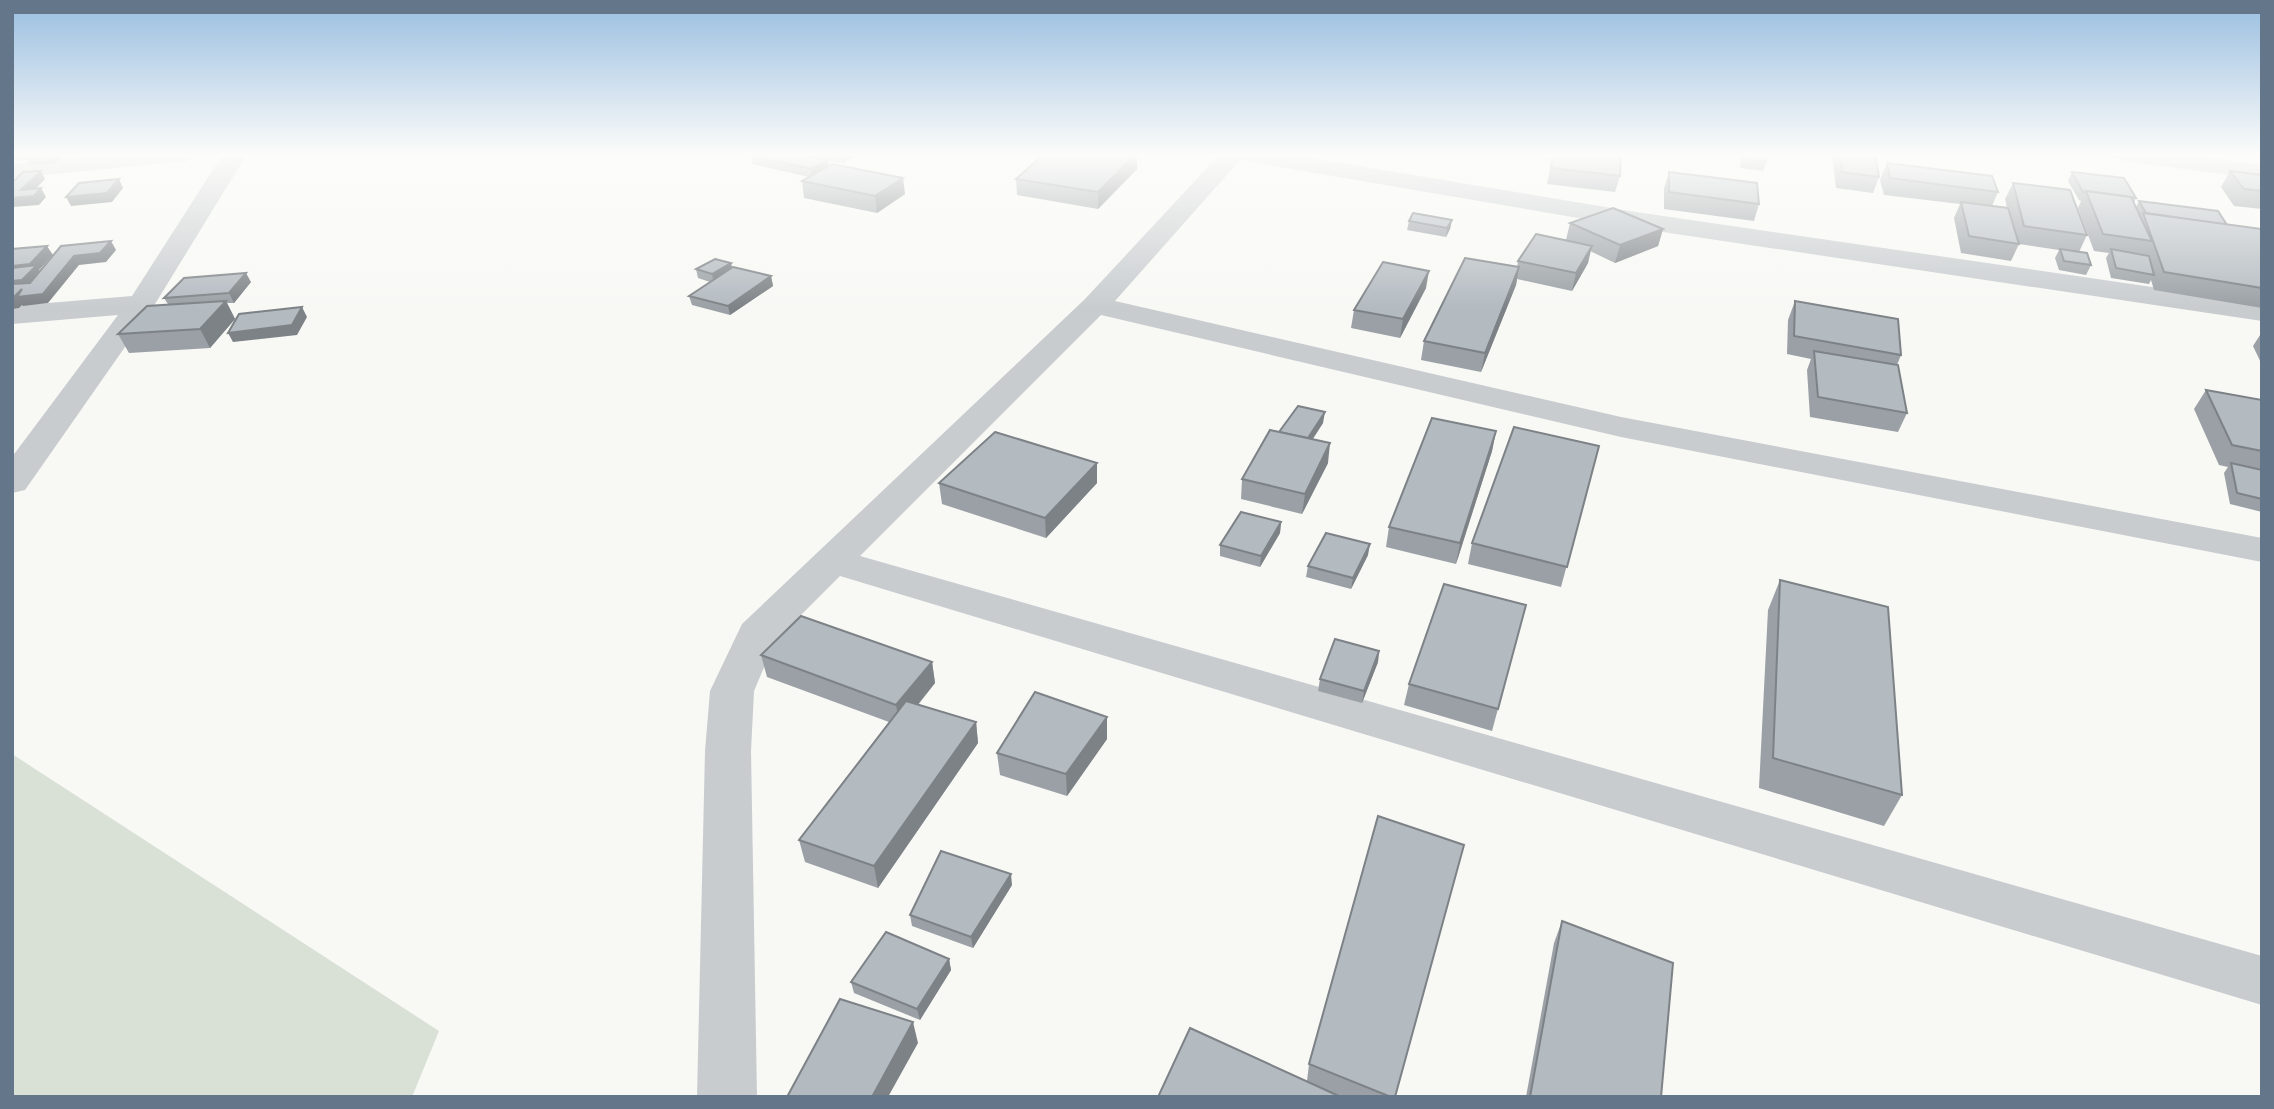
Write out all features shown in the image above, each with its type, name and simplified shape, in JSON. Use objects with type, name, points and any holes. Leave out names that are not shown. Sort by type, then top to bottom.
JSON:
[{"type":"street","points":[[12,482],[141,304],[203,206]]},
{"type":"street","points":[[727,1097],[728,751],[732,691],[757,634],[1095,305],[1186,206]]},
{"type":"street","points":[[1551,206],[2262,312]]},
{"type":"street","points":[[12,315],[141,304]]},
{"type":"street","points":[[1095,305],[1621,427],[2262,550]]},
{"type":"street","points":[[832,561],[2262,981]]},
{"type":"shaded area","points":[[12,754],[439,1031],[412,1097],[12,1097]]},
{"type":"building","points":[[1962,206],[2008,208],[2019,244],[1969,236]]},
{"type":"building","points":[[2019,206],[2076,206],[2087,235],[2024,226]]},
{"type":"building","points":[[2092,206],[2135,206],[2152,241],[2103,234]]},
{"type":"building","points":[[2142,206],[2177,206],[2218,211],[2227,225],[2146,213]]},
{"type":"building","points":[[1613,208],[1663,229],[1620,245],[1570,223]]},
{"type":"building","points":[[1413,213],[1452,220],[1447,228],[1409,221]]},
{"type":"building","points":[[2143,213],[2262,229],[2262,288],[2164,272]]},
{"type":"building","points":[[1536,234],[1592,246],[1576,273],[1518,261]]},
{"type":"building","points":[[111,241],[100,253],[74,256],[43,294],[17,297],[22,289],[12,299],[12,284],[30,283],[61,246]]},
{"type":"building","points":[[47,246],[30,264],[12,266],[12,249]]},
{"type":"building","points":[[2060,249],[2087,253],[2091,265],[2064,261]]},
{"type":"building","points":[[2111,249],[2149,256],[2154,275],[2116,268]]},
{"type":"building","points":[[1465,258],[1519,267],[1485,353],[1424,341]]},
{"type":"building","points":[[715,259],[731,263],[712,274],[696,269]]},
{"type":"building","points":[[1383,262],[1429,271],[1403,319],[1354,310]]},
{"type":"building","points":[[37,265],[22,280],[12,281],[12,268]]},
{"type":"building","points":[[733,267],[771,276],[728,306],[689,296]]},
{"type":"building","points":[[246,273],[229,293],[164,298],[184,278]]},
{"type":"building","points":[[226,301],[200,329],[118,334],[147,306]]},
{"type":"building","points":[[1795,301],[1898,319],[1901,355],[1794,336]]},
{"type":"building","points":[[302,307],[292,325],[228,333],[239,314]]},
{"type":"building","points":[[1814,351],[1898,365],[1907,413],[1818,397]]},
{"type":"building","points":[[2206,390],[2262,400],[2262,451],[2232,445]]},
{"type":"building","points":[[1298,406],[1325,412],[1308,438],[1279,432]]},
{"type":"building","points":[[1432,418],[1496,431],[1460,543],[1389,527]]},
{"type":"building","points":[[1514,427],[1599,446],[1567,567],[1472,543]]},
{"type":"building","points":[[1270,430],[1330,443],[1305,494],[1242,479]]},
{"type":"building","points":[[995,432],[1097,463],[1045,518],[939,483]]},
{"type":"building","points":[[2231,463],[2262,470],[2262,499],[2237,493]]},
{"type":"building","points":[[1241,512],[1281,522],[1261,556],[1220,545]]},
{"type":"building","points":[[1326,533],[1370,544],[1353,578],[1308,566]]},
{"type":"building","points":[[1780,580],[1888,607],[1902,795],[1773,758]]},
{"type":"building","points":[[1444,584],[1526,605],[1498,709],[1409,684]]},
{"type":"building","points":[[801,616],[932,662],[896,705],[761,655]]},
{"type":"building","points":[[1335,639],[1379,651],[1364,691],[1320,679]]},
{"type":"building","points":[[1035,692],[1107,717],[1066,774],[997,753]]},
{"type":"building","points":[[906,701],[976,722],[874,866],[799,840]]},
{"type":"building","points":[[1378,816],[1464,845],[1395,1097],[1309,1064]]},
{"type":"building","points":[[941,851],[1011,874],[971,937],[910,915]]},
{"type":"building","points":[[1562,921],[1673,963],[1661,1097],[1530,1097]]},
{"type":"building","points":[[886,932],[949,959],[917,1009],[851,982]]},
{"type":"building","points":[[840,999],[913,1022],[872,1097],[787,1097]]},
{"type":"building","points":[[1190,1028],[1341,1097],[1158,1097]]}]
